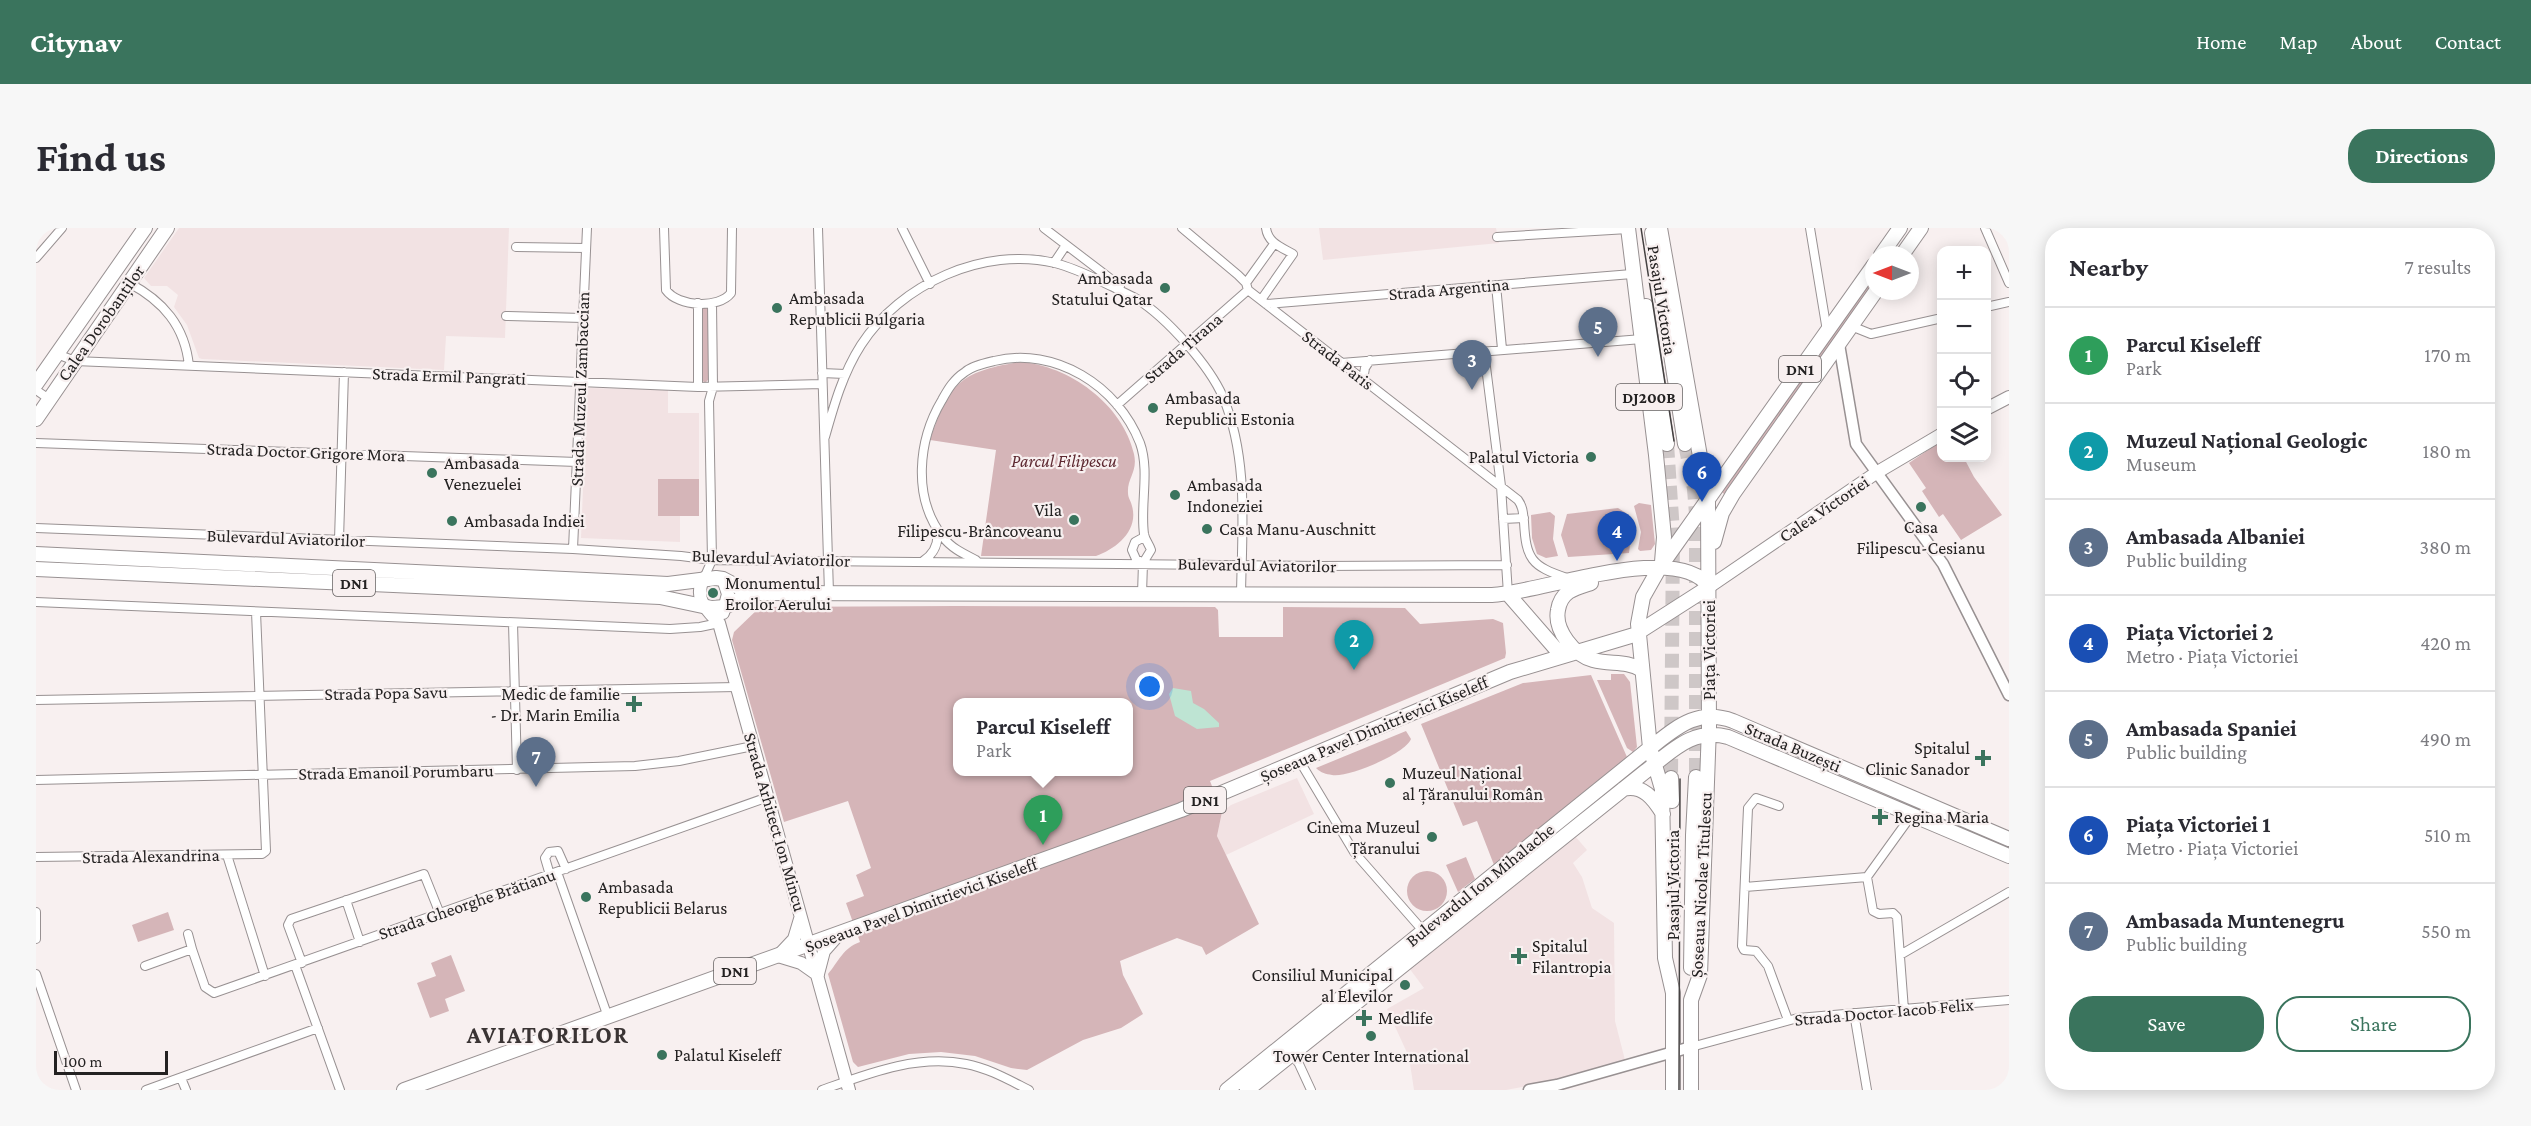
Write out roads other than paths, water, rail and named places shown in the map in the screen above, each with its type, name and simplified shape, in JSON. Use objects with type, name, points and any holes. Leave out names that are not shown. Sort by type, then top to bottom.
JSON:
[{"type":"main road","name":"Calea Dorobanților","points":[[37,381],[145,228]]},
{"type":"main road","name":"Calea Dorobanților","points":[[36,418],[167,228]]},
{"type":"main road","name":"DJ200B","points":[[1628,228],[1664,537],[1660,567]]},
{"type":"main road","points":[[1628,228],[1635,228]]},
{"type":"main road","name":"Pasajul Victoria","points":[[1635,228],[1666,444]]},
{"type":"main road","name":"Pasajul Victoria","points":[[1651,228],[1685,444]]},
{"type":"main road","name":"DJ200B","points":[[1660,228],[1708,502]]},
{"type":"main road","points":[[1887,246],[1900,228]]},
{"type":"main road","points":[[1908,246],[1921,228]]},
{"type":"main road","name":"DN1","points":[[1638,632],[1640,605],[1660,567],[1865,278]]},
{"type":"main road","name":"DN1","points":[[1709,568],[1716,532],[1729,500],[1870,300]]},
{"type":"main road","points":[[1988,408],[2009,397]]},
{"type":"main road","name":"Calea Victoriei","points":[[1709,587],[1876,473],[1937,436]]},
{"type":"main road","points":[[1702,462],[1713,472],[1728,471]]},
{"type":"main road","name":"Piața Victoriei","points":[[1650,748],[1679,726],[1709,716],[1708,502]]},
{"type":"main road","name":"Bulevardul Aviatorilor","points":[[36,554],[671,583],[704,578]]},
{"type":"main road","name":"Piața Victoriei","points":[[1508,594],[1571,579],[1660,567],[1693,573],[1702,578],[1709,587]]},
{"type":"main road","name":"DN1","points":[[36,569],[672,598],[706,608]]},
{"type":"main road","points":[[1573,654],[1559,627],[1557,616],[1562,598],[1572,589],[1621,572]]},
{"type":"main road","points":[[704,578],[699,593],[706,608],[725,607],[750,593]]},
{"type":"main road","name":"DN1","points":[[704,578],[723,579],[750,593]]},
{"type":"main road","points":[[719,623],[728,594],[723,579]]},
{"type":"main road","name":"Piața Victoriei","points":[[1573,654],[1638,632],[1709,587]]},
{"type":"main road","name":"Bulevardul Aviatorilor","points":[[750,593],[1508,594]]},
{"type":"main road","points":[[1508,594],[1555,648],[1592,660],[1629,663],[1642,670]]},
{"type":"main road","name":"Strada Arhitect Ion Mincu","points":[[706,608],[719,623],[848,1086]]},
{"type":"main road","points":[[1638,632],[1650,748],[1655,764],[1688,739],[1708,734]]},
{"type":"main road","name":"Șoseaua Pavel Dimitrievici Kiseleff","points":[[404,1090],[1154,821],[1510,672],[1573,654]]},
{"type":"main road","name":"Șoseaua Nicolae Titulescu","points":[[1691,1090],[1691,1000],[1700,975],[1709,716]]},
{"type":"main road","name":"Strada Buzești","points":[[1709,716],[1734,722],[2009,839]]},
{"type":"main road","name":"Strada Buzești","points":[[1708,734],[1728,737],[2009,856]]},
{"type":"main road","name":"Bulevardul Ion Mihalache","points":[[1247,1090],[1650,748]]},
{"type":"main road","name":"Șoseaua Nicolae Titulescu","points":[[1655,764],[1661,782],[1664,814],[1665,958],[1673,993],[1672,1090]]},
{"type":"main road","name":"Bulevardul Ion Mihalache","points":[[1227,1090],[1655,764]]},
{"type":"main road","name":"Pasajul Victoria","points":[[1691,1000],[1692,855],[1696,777]]},
{"type":"main road","name":"Pasajul Victoria","points":[[1671,778],[1674,854],[1673,993]]},
{"type":"main road","points":[[1623,789],[1637,788],[1647,793],[1664,814]]},
{"type":"main road","points":[[801,915],[794,939],[778,956],[801,963],[818,975],[824,951],[839,934]]},
{"type":"street","points":[[36,258],[62,228]]},
{"type":"street","name":"Strada Muzeul Zambaccian","points":[[573,549],[586,228]]},
{"type":"street","points":[[664,228],[666,290],[675,299],[698,303],[712,303],[726,298],[732,288],[732,228]]},
{"type":"street","points":[[818,228],[829,593]]},
{"type":"street","points":[[902,228],[930,284]]},
{"type":"street","points":[[1044,228],[1158,315],[1218,387],[1236,439],[1241,483],[1241,594]]},
{"type":"street","name":"Strada Paris","points":[[1182,228],[1263,302],[1501,486],[1521,504],[1524,518]]},
{"type":"street","points":[[1263,302],[1293,254],[1274,244],[1266,228]]},
{"type":"street","points":[[1497,237],[1628,228]]},
{"type":"street","points":[[1810,228],[1827,331]]},
{"type":"street","points":[[1985,228],[2009,283]]},
{"type":"street","name":"Strada Tirana","points":[[1117,405],[1186,346],[1247,287],[1274,244]]},
{"type":"street","points":[[1054,263],[1066,245]]},
{"type":"street","points":[[516,247],[586,248]]},
{"type":"street","points":[[825,437],[845,374],[872,330],[900,303],[962,268],[985,262],[1025,260],[1054,263],[1090,276],[1137,299]]},
{"type":"street","name":"Strada Argentina","points":[[1263,302],[1632,274]]},
{"type":"street","points":[[129,283],[151,295],[168,313],[187,351],[189,366]]},
{"type":"street","points":[[1496,285],[1502,349]]},
{"type":"street","points":[[1822,301],[1831,309],[1842,310]]},
{"type":"street","points":[[1991,307],[2009,302]]},
{"type":"street","points":[[698,303],[698,387],[709,401]]},
{"type":"street","points":[[704,578],[712,560],[709,401],[712,387],[712,303]]},
{"type":"street","points":[[506,316],[583,318]]},
{"type":"street","points":[[1851,327],[1871,334],[1937,319]]},
{"type":"street","points":[[1341,363],[1642,339]]},
{"type":"street","points":[[1839,344],[1853,437],[1860,451],[1943,564],[2009,695]]},
{"type":"street","points":[[1484,351],[1501,486],[1508,594]]},
{"type":"street","name":"Strada Ermil Pangrati","points":[[57,354],[75,361],[698,387],[822,384]]},
{"type":"street","points":[[979,562],[948,543],[937,529],[926,501],[922,477],[924,441],[935,412],[950,386],[965,371],[1010,357],[1030,357],[1052,361],[1086,377],[1117,405],[1141,445],[1144,537],[1151,550],[1143,563],[1142,594]]},
{"type":"street","points":[[1363,380],[1365,368],[1370,360]]},
{"type":"street","points":[[339,540],[344,372]]},
{"type":"street","points":[[822,373],[845,374]]},
{"type":"street","points":[[37,381],[53,393]]},
{"type":"street","points":[[37,381],[53,393]]},
{"type":"street","name":"Strada Doctor Grigore Mora","points":[[36,442],[577,462]]},
{"type":"street","points":[[1503,519],[1524,518],[1525,544],[1531,559],[1542,569],[1571,579]]},
{"type":"street","name":"Bulevardul Aviatorilor","points":[[36,528],[573,549],[712,560],[1143,563],[1241,566],[1507,565]]},
{"type":"street","points":[[923,561],[933,553],[937,540],[937,529]]},
{"type":"street","points":[[1109,563],[1123,557],[1144,537]]},
{"type":"street","points":[[1133,546],[1134,556],[1143,563]]},
{"type":"street","points":[[712,560],[723,579]]},
{"type":"street","points":[[36,602],[669,629],[719,623]]},
{"type":"street","points":[[256,612],[263,774]]},
{"type":"street","points":[[513,622],[517,770]]},
{"type":"street","name":"Strada Popa Savu","points":[[36,700],[737,687]]},
{"type":"street","name":"Strada Emanoil Porumbaru","points":[[36,780],[517,770],[657,764],[753,746]]},
{"type":"street","points":[[1299,760],[1353,852],[1428,936]]},
{"type":"street","name":"Strada Alexandrina","points":[[36,857],[262,854],[266,851],[263,774]]},
{"type":"street","name":"Strada Gheorghe Brătianu","points":[[188,934],[205,987],[214,993],[768,797]]},
{"type":"street","points":[[1779,807],[1761,798],[1752,800],[1748,808],[1743,948],[1756,951],[1766,962],[1788,1020]]},
{"type":"street","points":[[1904,1010],[1895,914],[1879,914],[1873,911],[1867,877],[1911,816]]},
{"type":"street","points":[[566,869],[558,851],[549,852],[545,858],[608,1017]]},
{"type":"street","points":[[227,855],[265,976]]},
{"type":"street","points":[[340,1090],[298,964],[288,925],[289,920],[424,874],[440,914]]},
{"type":"street","points":[[1745,886],[1867,877]]},
{"type":"street","points":[[1900,955],[2009,892]]},
{"type":"street","points":[[346,900],[360,942]]},
{"type":"street","points":[[36,912],[36,939]]},
{"type":"street","points":[[145,966],[192,949]]},
{"type":"street","points":[[36,974],[76,1090]]},
{"type":"street","name":"Strada Doctor Iacob Felix","points":[[1691,1047],[1788,1020],[2009,1000]]},
{"type":"street","points":[[1854,1013],[1867,1090]]},
{"type":"street","points":[[1691,1027],[1698,1035],[1712,1040]]},
{"type":"street","points":[[146,1090],[318,1028]]},
{"type":"street","points":[[1528,1090],[1557,1085],[1691,1047]]},
{"type":"street","points":[[1292,1054],[1311,1090]]},
{"type":"street","points":[[822,1090],[848,1086],[900,1066],[936,1061],[979,1067],[1029,1090]]},
{"type":"street","points":[[181,1078],[186,1090]]},
{"type":"tunnel","points":[[1667,444],[1673,532],[1671,778]]},
{"type":"tunnel","points":[[1685,444],[1694,489],[1696,514],[1696,777]]},
{"type":"tram line","points":[[1641,228],[1674,441]]},
{"type":"tram line","points":[[1679,1090],[1680,779]]},
{"type":"place","name":"Ambasada Statului Qatar","points":[[1165,288]]},
{"type":"place","name":"Ambasada Republicii Bulgaria","points":[[777,308]]},
{"type":"place","name":"Ambasada Spaniei","points":[[1598,357]]},
{"type":"place","name":"Ambasada Albaniei","points":[[1472,390]]},
{"type":"place","name":"Ambasada Republicii Estonia","points":[[1153,408]]},
{"type":"place","name":"Palatul Victoria","points":[[1591,457]]},
{"type":"place","name":"Ambasada Venezuelei","points":[[432,473]]},
{"type":"place","name":"Ambasada Indoneziei","points":[[1175,495]]},
{"type":"place","name":"Piața Victoriei 1","points":[[1702,502]]},
{"type":"place","name":"Casa Filipescu-Cesianu","points":[[1921,507]]},
{"type":"place","name":"Vila Filipescu-Brâncoveanu","points":[[1074,520]]},
{"type":"place","name":"Ambasada Indiei","points":[[452,521]]},
{"type":"place","name":"Casa Manu-Auschnitt","points":[[1207,529]]},
{"type":"place","name":"Piața Victoriei 2","points":[[1617,561]]},
{"type":"place","name":"Monumentul Eroilor Aerului","points":[[713,593]]},
{"type":"place","name":"Muzeul Național Geologic","points":[[1354,670]]},
{"type":"place","name":"Medic de familie - Dr. Marin Emilia","points":[[634,704]]},
{"type":"place","name":"Spitalul Clinic Sanador","points":[[1983,758]]},
{"type":"place","name":"Muzeul Național al Țăranului Român","points":[[1390,783]]},
{"type":"place","name":"Ambasada Muntenegru","points":[[536,787]]},
{"type":"place","name":"Regina Maria","points":[[1880,817]]},
{"type":"place","name":"Cinema Muzeul Țăranului","points":[[1432,837]]},
{"type":"place","name":"Parcul Kiseleff","points":[[1043,845]]},
{"type":"place","name":"Ambasada Republicii Belarus","points":[[586,897]]},
{"type":"place","name":"Spitalul Filantropia","points":[[1519,956]]},
{"type":"place","name":"Consiliul Municipal al Elevilor","points":[[1405,985]]},
{"type":"place","name":"Medlife","points":[[1364,1018]]},
{"type":"place","name":"Tower Center International","points":[[1371,1036]]},
{"type":"place","name":"Palatul Kiseleff","points":[[662,1055]]},
{"type":"district","name":"AVIATORILOR","points":[[548,1034]]},
{"type":"park label","name":"Parcul Filipescu","points":[[1064,461]]}]
